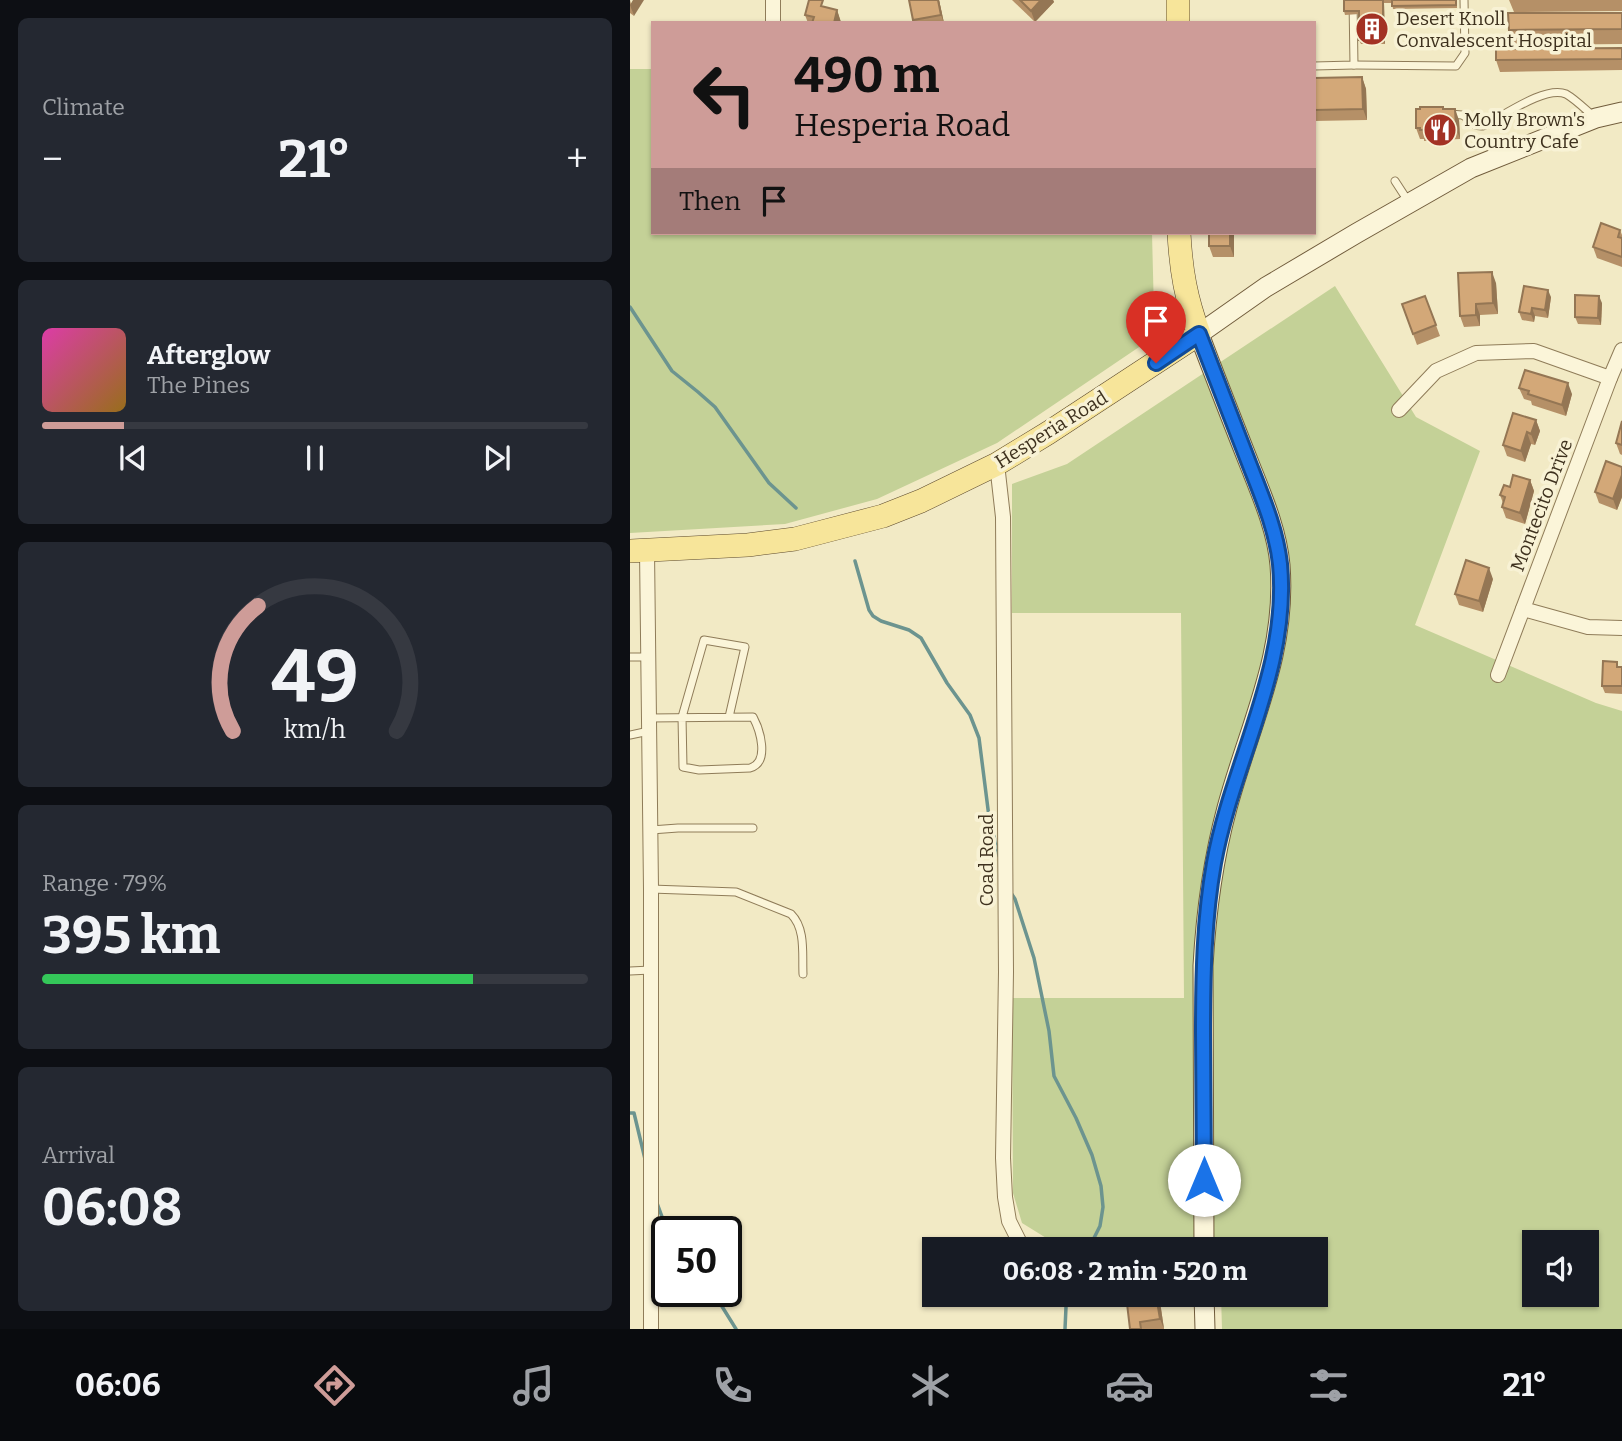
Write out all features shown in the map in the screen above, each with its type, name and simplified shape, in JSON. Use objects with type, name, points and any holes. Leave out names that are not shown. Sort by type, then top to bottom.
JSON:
[{"type":"main road","points":[[1178,0],[1178,21]]},
{"type":"main road","name":"Hesperia Road","points":[[638,551],[748,545],[795,539],[883,516],[921,501],[997,464],[1199,334],[1266,287],[1471,169],[1596,118],[1622,112]]},
{"type":"main road","points":[[1179,235],[1182,273],[1189,307],[1265,504],[1276,541],[1281,585],[1276,640],[1264,696],[1227,807],[1214,862],[1206,920],[1203,966],[1204,1237]]},
{"type":"main road","points":[[1205,1307],[1205,1329]]},
{"type":"street","points":[[772,21],[774,0]]},
{"type":"street","name":"Montecito Drive","points":[[1498,674],[1622,350]]},
{"type":"street","points":[[1399,410],[1436,371],[1476,354],[1534,351],[1610,378]]},
{"type":"street","name":"Coad Road","points":[[997,464],[1003,517],[1006,972],[1003,1158],[1009,1221],[1017,1237]]},
{"type":"street","points":[[638,551],[649,657],[652,889],[651,1329]]},
{"type":"street","points":[[1523,609],[1588,627],[1622,628]]},
{"type":"lane","points":[[1353,0],[1353,65]]},
{"type":"lane","points":[[1316,66],[1456,66],[1465,53],[1464,0]]},
{"type":"lane","points":[[1446,114],[1462,115],[1474,125],[1483,126],[1545,94],[1556,93],[1566,94],[1596,118]]},
{"type":"lane","points":[[1395,181],[1409,204]]},
{"type":"lane","points":[[630,735],[649,724],[682,717],[729,717],[753,717],[761,738],[761,755],[757,766],[685,769],[682,764],[682,717],[704,640],[745,647],[729,717]]},
{"type":"lane","points":[[630,657],[649,657]]},
{"type":"lane","points":[[651,830],[753,828]]},
{"type":"lane","points":[[652,889],[736,892],[791,914],[801,931],[803,974]]},
{"type":"lane","points":[[630,971],[651,970]]},
{"type":"green space","points":[[630,69],[651,69],[651,235],[1152,235],[1154,313],[1148,341],[997,443],[877,499],[785,524],[630,533]]},
{"type":"green space","points":[[1335,286],[1416,417],[1480,451],[1415,625],[1596,703],[1622,711],[1622,1329],[1222,1329],[1221,1307],[1328,1307],[1328,1237],[1045,1237],[1022,1223],[1013,1193],[1012,998],[1184,998],[1181,613],[1012,613],[1012,484],[1067,464]]},
{"type":"building","points":[[809,0],[823,0],[821,6],[837,10],[834,21],[813,21],[814,17],[805,15]]},
{"type":"building","points":[[909,0],[938,0],[941,15],[913,20]]},
{"type":"building","points":[[1020,0],[1041,0],[1031,11]]},
{"type":"building","points":[[1344,0],[1383,0],[1383,40],[1359,40],[1359,11],[1344,11]]},
{"type":"building","points":[[1392,0],[1456,0],[1456,5],[1392,6]]},
{"type":"building","points":[[1508,13],[1622,13],[1622,29],[1509,30]]},
{"type":"building","points":[[1622,48],[1622,59],[1496,60],[1496,49]]},
{"type":"building","points":[[1362,77],[1363,109],[1316,110],[1316,78]]},
{"type":"building","points":[[1416,109],[1455,109],[1456,128],[1416,128]]},
{"type":"building","points":[[1601,223],[1620,230],[1618,237],[1622,238],[1622,257],[1593,247]]},
{"type":"building","points":[[1209,235],[1230,235],[1230,246],[1209,246]]},
{"type":"building","points":[[1492,272],[1493,303],[1476,304],[1476,315],[1460,316],[1458,273]]},
{"type":"building","points":[[1524,286],[1548,290],[1545,310],[1532,308],[1531,314],[1519,312]]},
{"type":"building","points":[[1575,295],[1599,296],[1598,318],[1575,317]]},
{"type":"building","points":[[1425,296],[1436,325],[1413,334],[1402,304]]},
{"type":"building","points":[[1525,370],[1568,383],[1562,405],[1528,394],[1529,391],[1519,388]]},
{"type":"building","points":[[1513,413],[1536,420],[1531,434],[1527,432],[1521,451],[1503,445]]},
{"type":"building","points":[[1622,421],[1622,445],[1616,443]]},
{"type":"building","points":[[1606,461],[1622,467],[1622,475],[1613,499],[1595,492]]},
{"type":"building","points":[[1513,475],[1530,480],[1520,513],[1502,507],[1505,497],[1500,495],[1504,485],[1510,487]]},
{"type":"building","points":[[1466,560],[1489,568],[1479,601],[1455,594]]},
{"type":"building","points":[[1603,661],[1617,662],[1617,667],[1622,667],[1622,686],[1602,686]]},
{"type":"building","points":[[1127,1307],[1158,1307],[1160,1319],[1140,1322],[1141,1329],[1130,1329]]},
{"type":"waterway","points":[[630,307],[672,371],[715,407],[769,483],[796,508]]},
{"type":"waterway","points":[[855,561],[873,616],[909,630],[921,638],[947,683],[970,715],[979,738],[989,817],[999,856]]},
{"type":"waterway","points":[[1011,893],[1034,958],[1049,1031],[1054,1076],[1092,1155],[1101,1186],[1103,1207],[1100,1226],[1094,1237]]},
{"type":"waterway","points":[[630,1113],[634,1113],[645,1159]]},
{"type":"waterway","points":[[657,1203],[662,1216]]},
{"type":"waterway","points":[[722,1307],[736,1329]]},
{"type":"waterway","points":[[1065,1329],[1066,1307]]},
{"type":"place","name":"Desert Knoll Convalescent Hospital","points":[[1372,29]]},
{"type":"place","name":"Molly Brown's Country Cafe","points":[[1440,130]]},
{"type":"route","points":[[1156,363],[1199,334],[1265,504],[1280,563],[1280,609],[1276,640],[1264,696],[1227,807],[1214,862],[1206,920],[1203,966],[1204,1180]]}]
